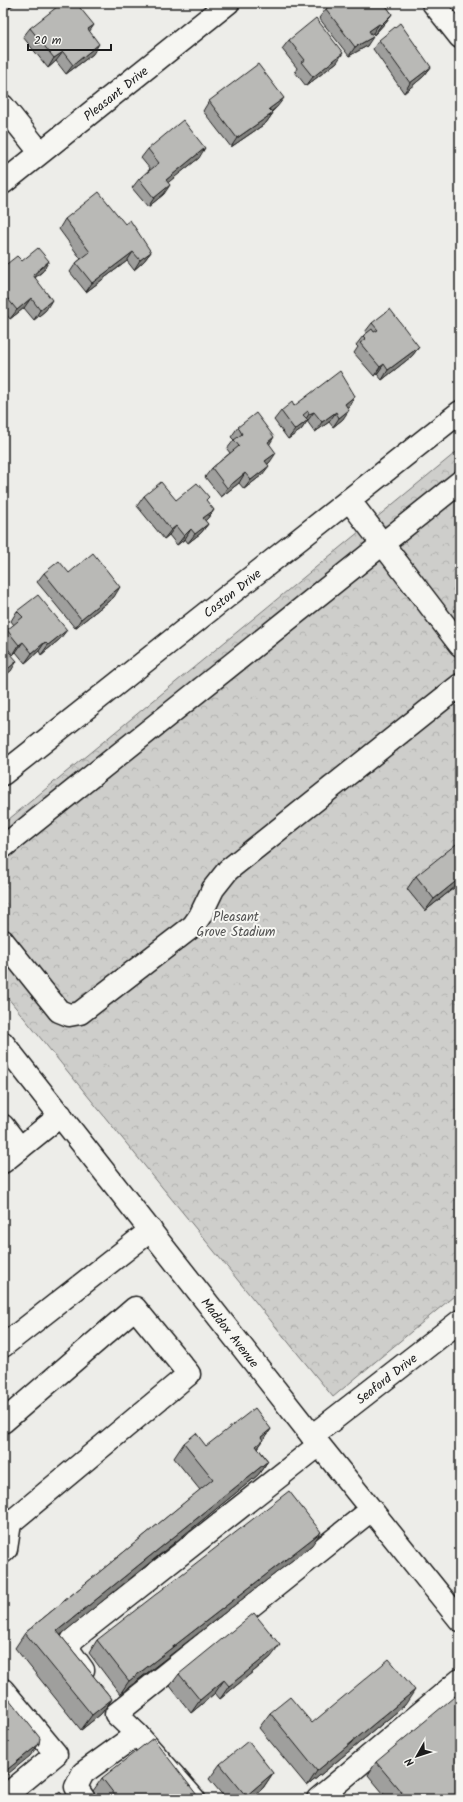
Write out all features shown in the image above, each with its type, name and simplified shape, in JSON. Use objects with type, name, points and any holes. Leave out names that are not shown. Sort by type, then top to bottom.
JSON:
[{"type":"street","name":"Pleasant Drive","points":[[3,183],[228,3]]},
{"type":"street","points":[[433,3],[460,37]]},
{"type":"street","points":[[3,106],[40,152]]},
{"type":"street","name":"Coston Drive","points":[[3,774],[460,412]]},
{"type":"street","points":[[3,847],[460,482]]},
{"type":"street","points":[[349,500],[460,645]]},
{"type":"street","points":[[3,941],[60,1011],[70,1015],[80,1013],[193,926],[200,916],[213,889],[228,870],[460,685]]},
{"type":"street","name":"Maddox Avenue","points":[[3,1042],[316,1441],[460,1620]]},
{"type":"street","points":[[3,1162],[61,1115]]},
{"type":"street","points":[[3,1126],[20,1148]]},
{"type":"street","points":[[3,1346],[151,1230]]},
{"type":"street","points":[[3,1422],[136,1308],[189,1374],[10,1523],[6,1549],[3,1552]]},
{"type":"street","name":"Seaford Drive","points":[[116,1714],[68,1649],[73,1639],[316,1441],[460,1321]]},
{"type":"street","points":[[194,1799],[137,1734],[116,1714],[371,1510]]},
{"type":"street","points":[[318,1799],[460,1680]]},
{"type":"street","points":[[3,1690],[56,1754],[3,1798]]},
{"type":"street","points":[[84,1799],[76,1787],[83,1773],[137,1734]]},
{"type":"green space","name":"Pleasant Grove Stadium","points":[[460,449],[460,1291],[333,1397],[3,992],[3,824]]},
{"type":"building","points":[[62,3],[76,3],[94,25],[88,29],[99,44],[73,65],[63,52],[54,58],[30,28]]},
{"type":"building","points":[[333,3],[337,3],[341,8],[348,3],[384,3],[392,14],[381,25],[379,24],[369,31],[373,37],[355,47],[326,9]]},
{"type":"building","points":[[316,18],[343,53],[313,77],[301,62],[305,60],[289,40]]},
{"type":"building","points":[[400,23],[431,67],[410,83],[379,40]]},
{"type":"building","points":[[258,64],[284,98],[269,109],[273,113],[237,138],[209,101]]},
{"type":"building","points":[[183,120],[205,148],[166,180],[170,185],[154,198],[139,179],[159,163],[148,149]]},
{"type":"building","points":[[99,192],[125,224],[130,220],[151,252],[140,260],[133,252],[92,283],[76,263],[90,252],[65,219]]},
{"type":"building","points":[[38,248],[49,261],[33,275],[52,300],[40,310],[31,298],[17,310],[3,293],[3,267],[17,256],[22,261]]},
{"type":"building","points":[[390,309],[419,347],[388,370],[384,364],[380,367],[360,343],[366,339],[363,336],[372,329],[374,332],[378,330],[372,323]]},
{"type":"building","points":[[340,371],[355,396],[345,404],[349,410],[339,418],[336,412],[322,422],[314,412],[309,414],[308,411],[303,415],[308,420],[295,430],[281,411],[292,402],[294,406]]},
{"type":"building","points":[[256,413],[274,437],[268,442],[276,453],[265,461],[269,466],[251,480],[245,473],[227,488],[212,468],[239,446],[234,440],[242,434],[238,427]]},
{"type":"building","points":[[161,482],[176,500],[197,483],[209,497],[206,500],[214,510],[203,518],[208,524],[195,534],[191,529],[184,536],[176,526],[171,530],[144,496]]},
{"type":"building","points":[[93,553],[120,587],[81,619],[44,573],[59,561],[69,573]]},
{"type":"building","points":[[38,595],[67,630],[48,645],[45,642],[32,653],[23,642],[19,645],[7,630],[23,617],[17,611]]},
{"type":"building","points":[[3,645],[17,661],[3,673]]},
{"type":"building","points":[[460,841],[460,878],[434,899],[416,876]]},
{"type":"building","points":[[255,1408],[271,1429],[261,1437],[263,1440],[256,1446],[268,1461],[57,1631],[112,1699],[92,1715],[25,1633],[213,1479],[184,1443],[196,1433],[206,1446]]},
{"type":"building","points":[[289,1491],[321,1532],[129,1681],[97,1640]]},
{"type":"building","points":[[254,1613],[280,1645],[229,1686],[224,1680],[200,1700],[179,1674]]},
{"type":"building","points":[[389,1659],[415,1690],[317,1771],[270,1713],[290,1697],[312,1723]]},
{"type":"building","points":[[460,1692],[460,1799],[407,1799],[376,1762]]},
{"type":"building","points":[[3,1694],[5,1694],[40,1738],[39,1744],[3,1773]]},
{"type":"building","points":[[153,1738],[200,1799],[118,1799],[102,1778]]},
{"type":"building","points":[[248,1741],[273,1773],[246,1796],[220,1764]]},
{"type":"building","points":[[60,1792],[66,1799],[51,1799]]}]
